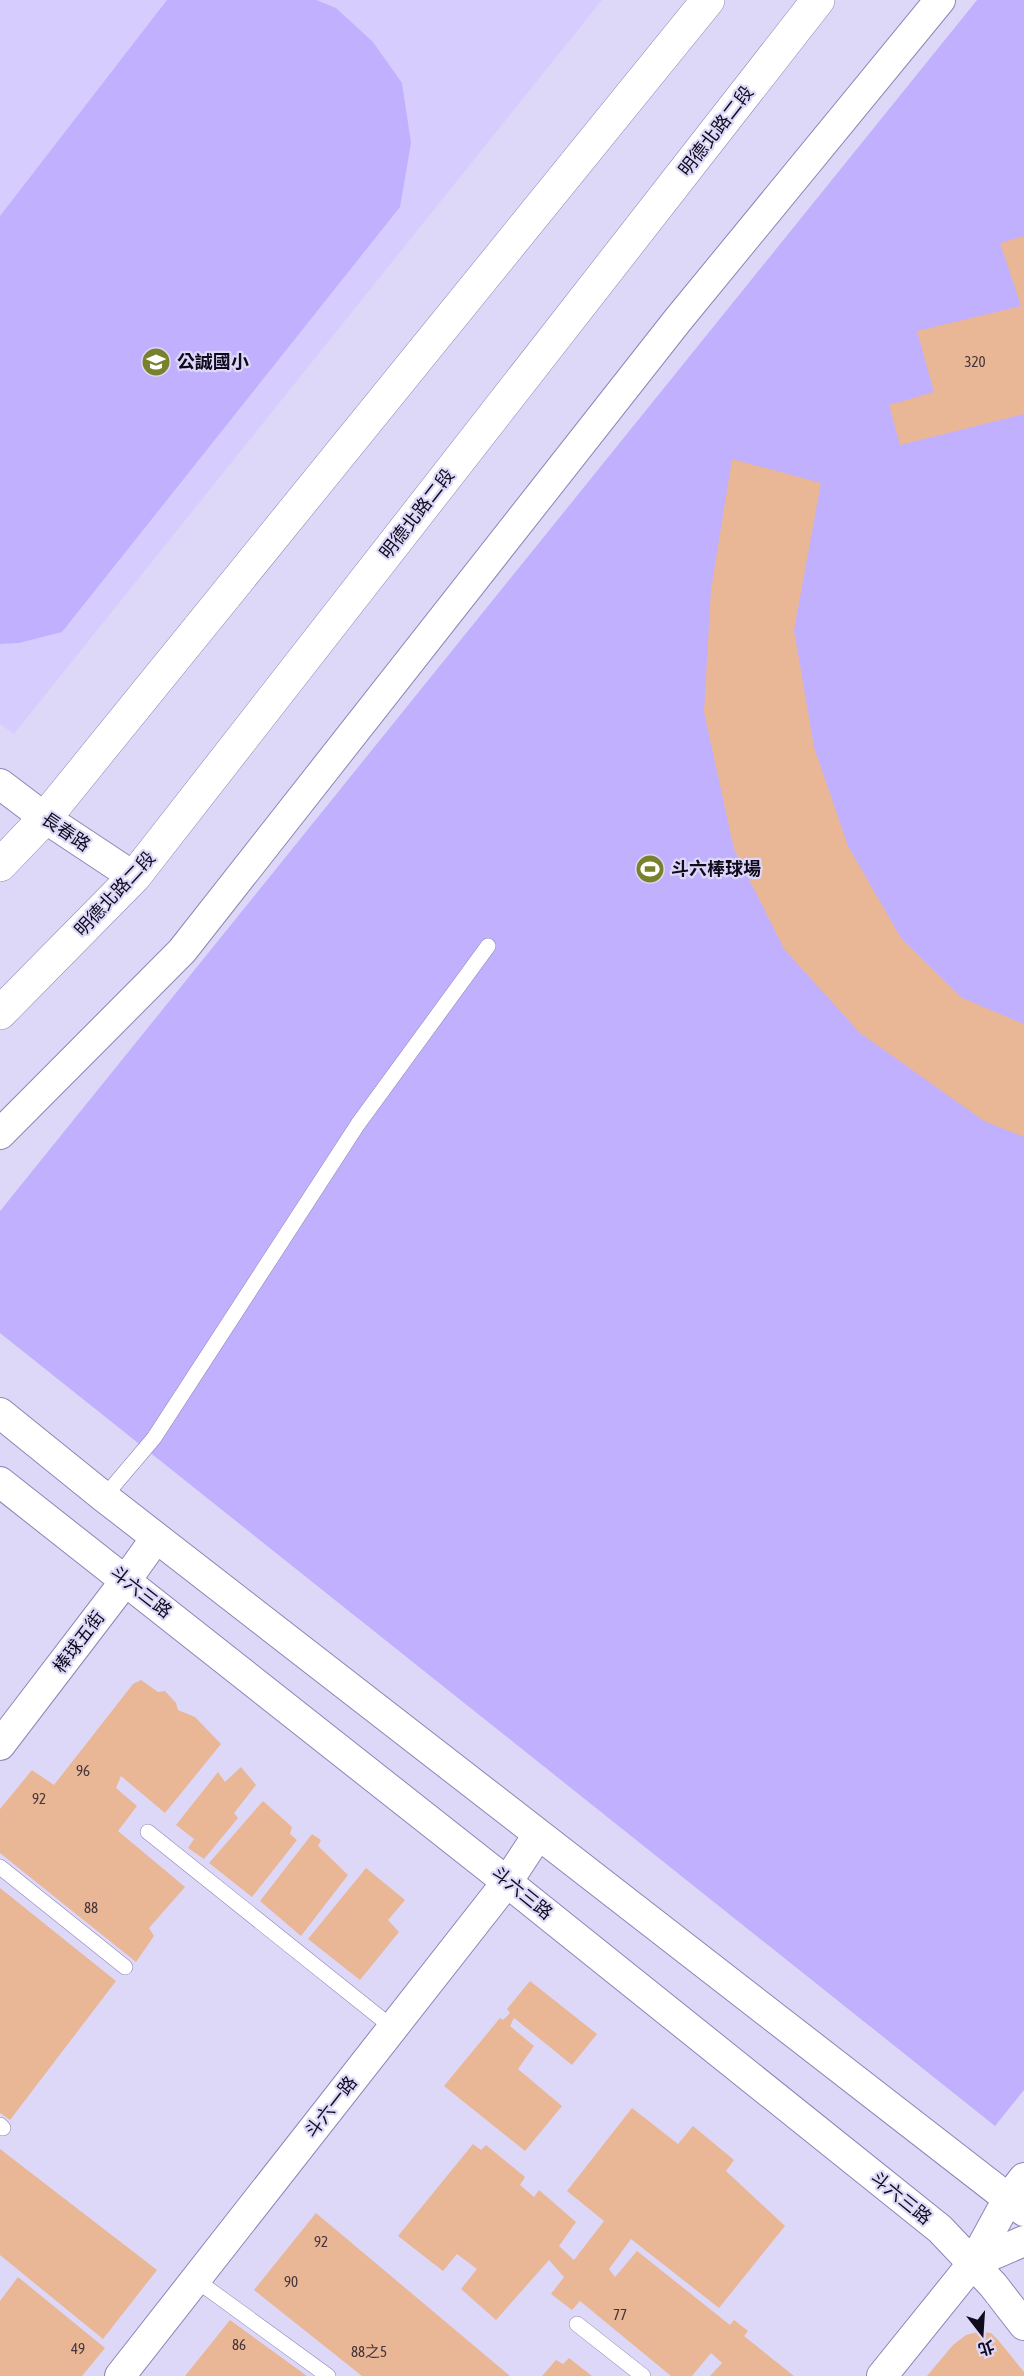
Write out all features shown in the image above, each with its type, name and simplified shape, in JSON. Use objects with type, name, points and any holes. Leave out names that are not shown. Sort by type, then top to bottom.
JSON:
[{"type":"main road","points":[[0,865],[45,818],[708,0]]},
{"type":"main road","name":"明德北路二段","points":[[0,1013],[134,877],[818,0]]},
{"type":"street","points":[[0,1134],[182,951],[677,321],[940,0]]},
{"type":"street","name":"長春路","points":[[0,784],[45,818],[134,877]]},
{"type":"street","points":[[0,1413],[156,1538],[538,1835],[1019,2196],[973,2263],[882,2376]]},
{"type":"street","name":"斗六三路","points":[[0,1482],[507,1882],[940,2229],[973,2263],[1024,2325]]},
{"type":"street","name":"棒球五街","points":[[0,1745],[156,1538]]},
{"type":"street","name":"斗六一路","points":[[120,2376],[507,1882],[538,1835]]},
{"type":"street","points":[[973,2263],[1024,2241]]},
{"type":"lane","points":[[104,1497],[154,1438],[358,1124],[489,946]]},
{"type":"lane","points":[[148,1832],[393,2028]]},
{"type":"lane","points":[[0,1867],[124,1967]]},
{"type":"lane","points":[[196,2280],[328,2376]]},
{"type":"lane","points":[[577,2324],[643,2376]]},
{"type":"shaded area","name":"公誠國小","points":[[0,0],[602,0],[14,734],[0,724]]},
{"type":"shaded area","name":"公誠國小","points":[[167,0],[316,0],[336,8],[373,42],[402,83],[411,143],[400,207],[62,632],[19,643],[0,644],[0,216]]},
{"type":"shaded area","name":"斗六棒球場","points":[[977,0],[1024,0],[1024,2090],[995,2126],[0,1333],[0,1211]]},
{"type":"building","points":[[1024,236],[1024,414],[900,445],[889,405],[934,392],[917,331],[1021,306],[1000,243]]},
{"type":"building","points":[[732,459],[821,483],[794,630],[814,747],[848,846],[901,938],[962,998],[1024,1024],[1024,1137],[984,1121],[860,1033],[784,949],[734,849],[704,712],[711,590]]},
{"type":"building","points":[[141,1680],[158,1692],[165,1691],[176,1703],[178,1710],[195,1717],[221,1744],[165,1813],[121,1776],[116,1788],[137,1806],[118,1831],[185,1887],[149,1928],[154,1936],[136,1962],[0,1853],[0,1809],[32,1770],[54,1785],[133,1684]]},
{"type":"building","points":[[241,1767],[256,1785],[234,1813],[238,1818],[204,1859],[188,1848],[194,1839],[176,1825],[218,1772],[225,1782]]},
{"type":"building","points":[[263,1801],[292,1827],[290,1834],[297,1840],[252,1897],[209,1863]]},
{"type":"building","points":[[312,1834],[321,1840],[318,1846],[348,1875],[301,1936],[260,1901]]},
{"type":"building","points":[[366,1868],[405,1900],[388,1920],[399,1932],[360,1980],[308,1939]]},
{"type":"building","points":[[0,1888],[116,1981],[10,2120],[0,2113]]},
{"type":"building","points":[[530,1981],[597,2034],[572,2065],[514,2018],[510,2026],[534,2046],[518,2069],[562,2106],[525,2151],[444,2086],[500,2018],[503,2020],[510,2013],[507,2009]]},
{"type":"building","points":[[632,2108],[678,2144],[693,2126],[734,2160],[726,2171],[785,2226],[719,2308],[631,2239],[609,2269],[615,2277],[637,2251],[730,2325],[734,2320],[748,2331],[744,2336],[794,2376],[710,2376],[722,2363],[711,2353],[692,2376],[671,2376],[580,2301],[572,2310],[551,2294],[564,2277],[549,2260],[496,2320],[461,2289],[477,2269],[457,2254],[443,2271],[398,2236],[473,2144],[481,2150],[486,2145],[525,2177],[520,2185],[534,2197],[539,2190],[576,2222],[559,2246],[574,2260],[604,2221],[567,2191]]},
{"type":"building","points":[[0,2149],[157,2270],[103,2339],[0,2255]]},
{"type":"building","points":[[316,2213],[510,2376],[362,2376],[254,2290]]},
{"type":"building","points":[[18,2277],[105,2348],[82,2376],[0,2376],[0,2301]]},
{"type":"building","points":[[230,2320],[307,2376],[185,2376]]},
{"type":"building","points":[[977,2332],[991,2333],[1024,2372],[1024,2376],[927,2376],[953,2345],[966,2335]]},
{"type":"building","points":[[569,2358],[592,2376],[542,2376],[556,2360],[563,2364]]},
{"type":"place","name":"公誠國小","points":[[156,362]]},
{"type":"place","name":"斗六棒球場","points":[[650,869]]}]
